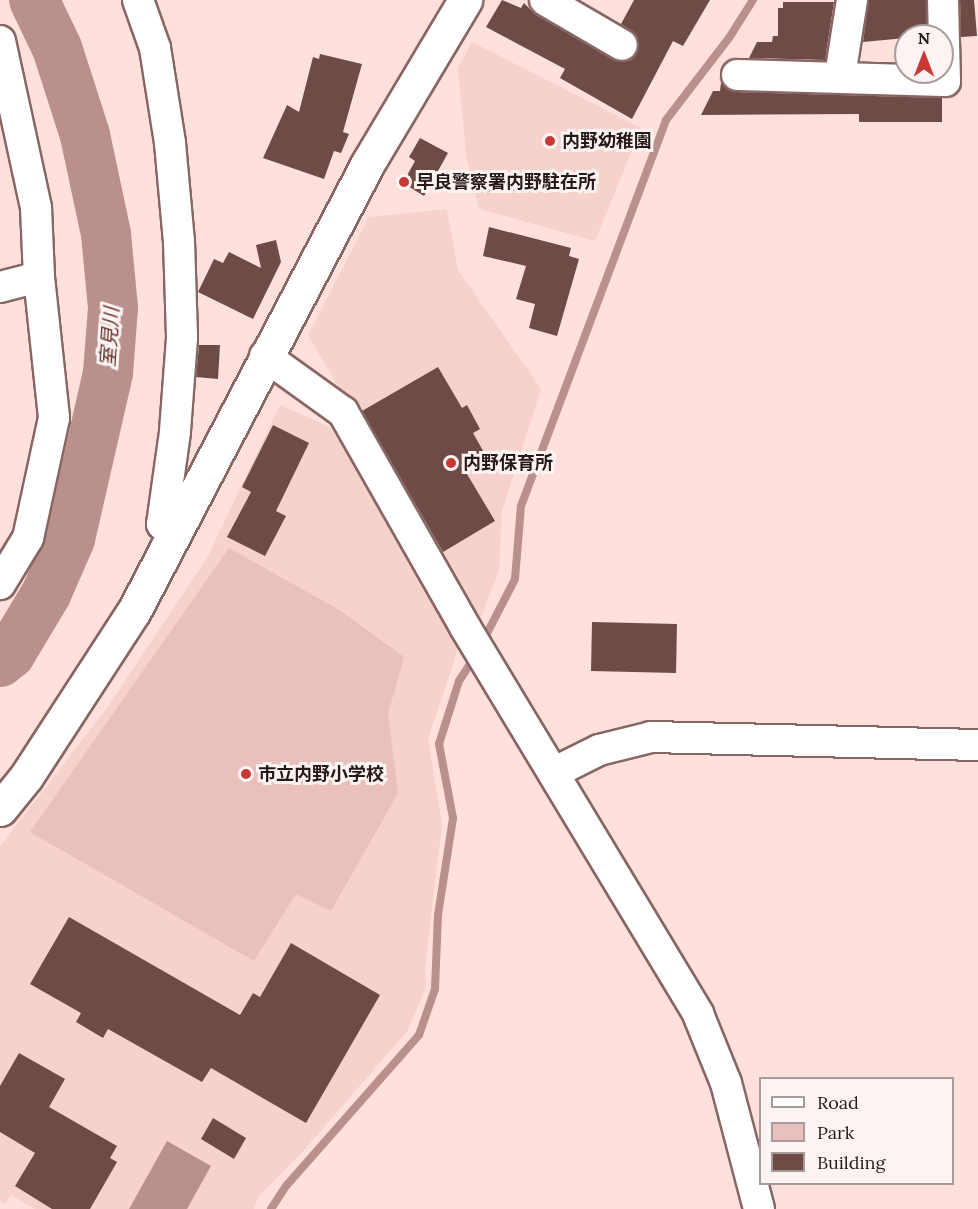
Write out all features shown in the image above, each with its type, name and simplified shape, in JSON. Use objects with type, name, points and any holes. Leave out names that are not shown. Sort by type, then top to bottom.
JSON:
[{"type":"street","points":[[138,0],[155,48],[170,143],[179,240],[182,338],[176,432],[162,524],[176,536]]},
{"type":"street","points":[[0,808],[26,777],[134,611],[176,536],[265,356],[368,163],[465,0]]},
{"type":"street","points":[[545,0],[622,45]]},
{"type":"street","points":[[840,76],[852,0]]},
{"type":"street","points":[[737,75],[840,76],[945,81],[943,0]]},
{"type":"street","points":[[0,41],[36,208],[39,277],[54,418],[28,538],[0,584]]},
{"type":"street","points":[[0,287],[39,277]]},
{"type":"street","points":[[265,356],[343,412],[465,627],[555,772],[698,1014],[726,1083],[759,1209]]},
{"type":"street","points":[[555,772],[599,750],[651,737],[978,745]]},
{"type":"shaded area","name":"内野幼稚園","points":[[472,42],[641,128],[595,241],[479,209],[466,155],[458,68]]},
{"type":"shaded area","name":"内野保育所","points":[[447,209],[458,270],[541,389],[502,511],[499,570],[478,625],[308,335],[369,217]]},
{"type":"shaded area","name":"市立内野小学校","points":[[280,405],[328,426],[371,485],[462,637],[428,739],[442,825],[425,967],[426,987],[408,1030],[306,1148],[258,1197],[254,1209],[35,1209],[11,1195],[5,1204],[0,1201],[0,846],[107,708],[207,558]]},
{"type":"shaded area","points":[[167,1141],[211,1166],[187,1209],[129,1209]]},
{"type":"green space","points":[[229,548],[341,611],[404,657],[388,714],[398,793],[331,911],[296,894],[254,961],[30,832]]},
{"type":"building","points":[[502,0],[521,8],[524,3],[536,15],[621,62],[631,60],[639,46],[637,36],[621,24],[634,0],[710,0],[683,46],[673,41],[632,119],[560,78],[565,69],[486,27]]},
{"type":"building","points":[[869,0],[926,0],[927,24],[894,24],[894,39],[863,42]]},
{"type":"building","points":[[960,0],[974,0],[977,36],[961,37]]},
{"type":"building","points":[[783,2],[834,2],[825,60],[749,58],[757,42],[772,42],[773,36],[778,36],[778,8],[783,8]]},
{"type":"building","points":[[320,54],[362,64],[343,132],[349,134],[341,153],[334,151],[324,179],[263,158],[287,105],[299,112],[313,57],[319,59]]},
{"type":"building","points":[[721,83],[736,92],[942,98],[942,122],[859,122],[859,114],[701,115],[713,91],[720,91]]},
{"type":"building","points":[[420,138],[448,153],[424,196],[403,183],[415,161],[409,157]]},
{"type":"building","points":[[489,227],[571,248],[569,256],[579,259],[557,336],[529,328],[535,304],[516,299],[526,266],[483,256]]},
{"type":"building","points":[[276,240],[281,262],[253,319],[198,292],[214,259],[223,263],[229,252],[261,268],[256,245]]},
{"type":"building","points":[[199,345],[220,345],[218,379],[196,377]]},
{"type":"building","points":[[438,367],[462,408],[467,405],[480,429],[473,433],[486,456],[464,469],[495,521],[443,552],[362,411]]},
{"type":"building","points":[[273,425],[309,443],[276,511],[286,516],[265,556],[227,537],[251,492],[242,487]]},
{"type":"building","points":[[592,622],[677,624],[676,673],[591,671]]},
{"type":"building","points":[[69,917],[240,1015],[253,993],[260,997],[291,943],[380,995],[306,1123],[211,1068],[202,1082],[108,1029],[103,1038],[76,1022],[81,1013],[30,984]]},
{"type":"building","points":[[19,1053],[65,1079],[49,1107],[117,1146],[110,1158],[117,1162],[90,1209],[52,1209],[15,1186],[35,1153],[0,1132],[0,1086]]},
{"type":"building","points":[[213,1118],[246,1138],[234,1159],[201,1139]]},
{"type":"waterway","name":"室見川","points":[[0,662],[10,654],[46,594],[70,539],[108,373],[113,308],[106,234],[85,135],[57,48],[34,0]]},
{"type":"waterway","points":[[481,645],[515,579],[521,506],[666,120],[729,38],[753,0]]},
{"type":"waterway","points":[[271,1209],[286,1186],[419,1035],[435,989],[438,915],[453,818],[439,744],[459,681],[475,656]]},
{"type":"place","name":"内野幼稚園","points":[[550,141]]},
{"type":"place","name":"早良警察署内野駐在所","points":[[404,182]]},
{"type":"place","name":"内野保育所","points":[[451,463]]},
{"type":"place","name":"市立内野小学校","points":[[246,774]]}]
